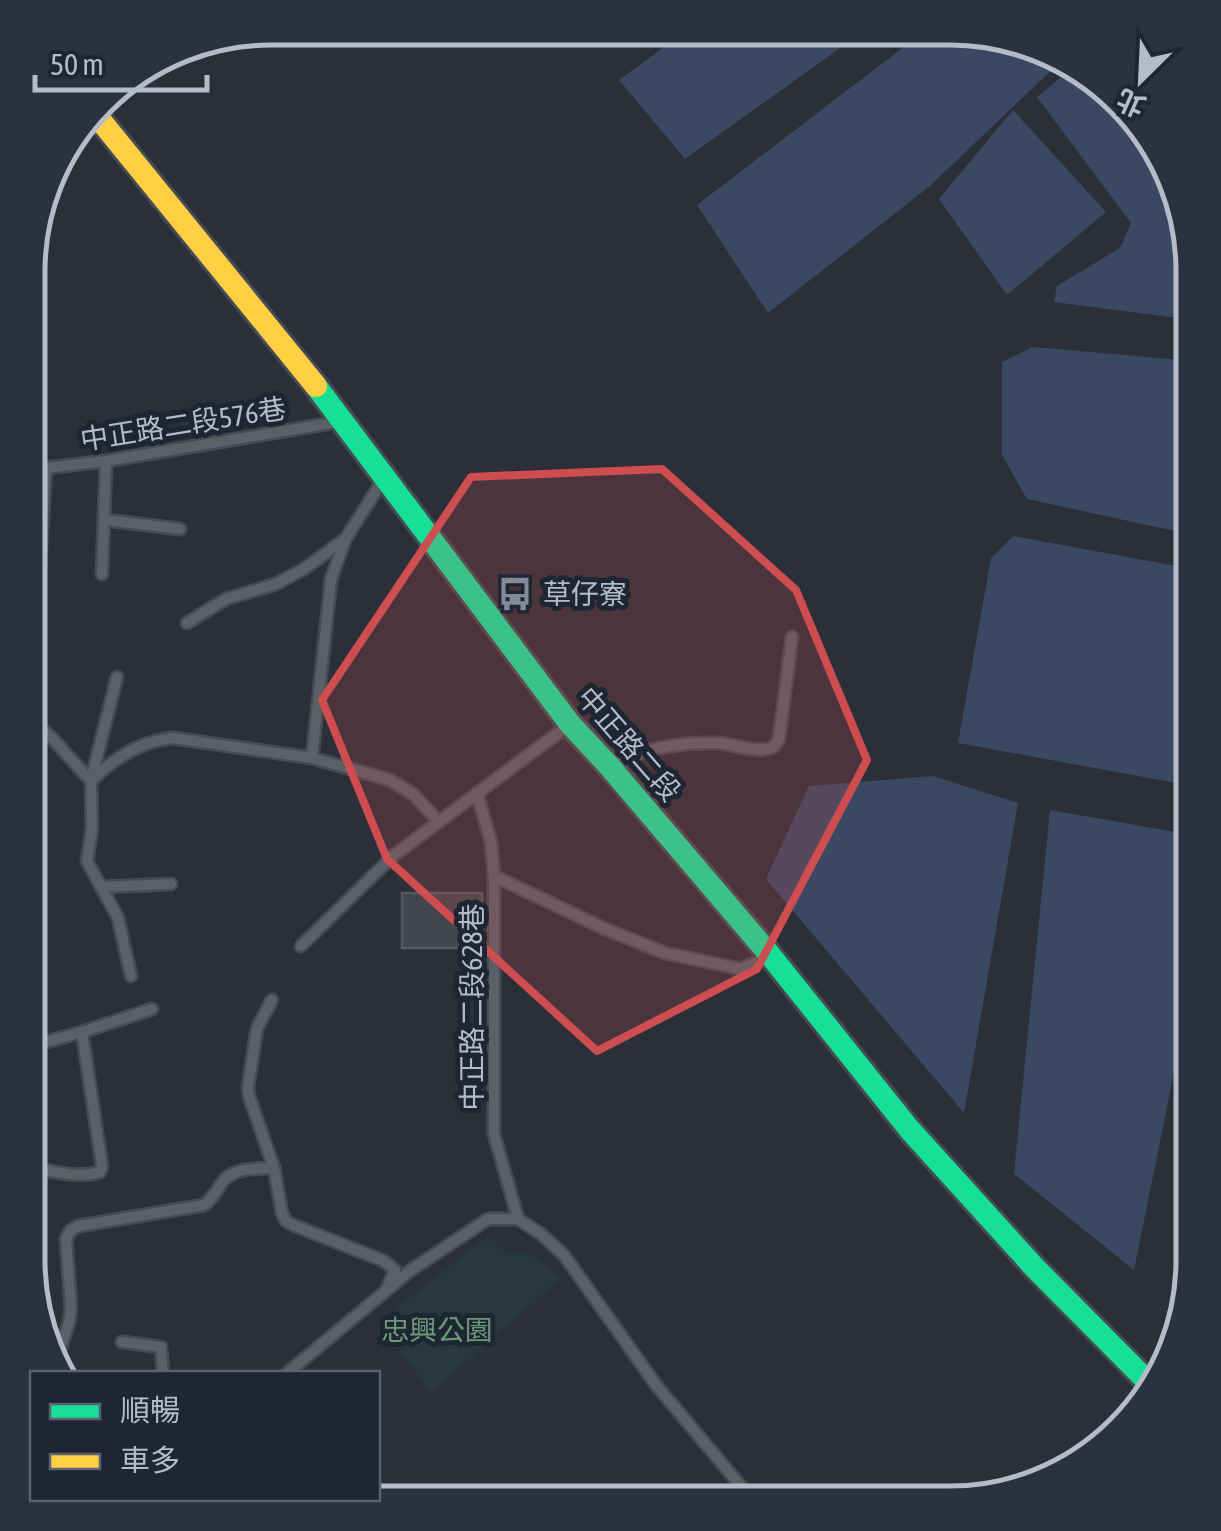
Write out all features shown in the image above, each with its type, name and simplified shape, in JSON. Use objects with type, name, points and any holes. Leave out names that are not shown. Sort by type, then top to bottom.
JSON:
[{"type":"main road","name":"中正路二段","points":[[101,122],[344,420],[570,724],[770,955],[910,1130],[1035,1268],[1143,1377]]},
{"type":"lane","name":"中正路二段576巷","points":[[46,468],[344,420]]},
{"type":"lane","points":[[102,574],[106,461]]},
{"type":"lane","points":[[45,483],[46,468]]},
{"type":"lane","points":[[312,758],[331,580],[346,538],[386,476]]},
{"type":"lane","points":[[105,520],[180,529]]},
{"type":"lane","points":[[187,623],[226,599],[276,584],[346,538]]},
{"type":"lane","points":[[610,767],[636,753],[674,746],[719,744],[766,750],[774,746],[779,740],[792,637]]},
{"type":"lane","points":[[117,677],[91,782],[88,860],[118,918],[132,976]]},
{"type":"lane","points":[[301,946],[393,856],[570,724]]},
{"type":"lane","points":[[45,733],[91,782]]},
{"type":"lane","points":[[91,782],[118,757],[173,738],[312,758],[390,780],[413,794],[438,821]]},
{"type":"lane","name":"中正路二段628巷","points":[[477,793],[491,842],[494,876],[494,1134],[518,1219]]},
{"type":"lane","points":[[494,876],[602,928],[665,953],[742,969],[770,955]]},
{"type":"lane","points":[[102,886],[171,884]]},
{"type":"lane","points":[[272,1000],[257,1028],[248,1077],[249,1096],[274,1168],[282,1214],[286,1221],[384,1261],[394,1270],[384,1294]]},
{"type":"lane","points":[[45,1042],[152,1009]]},
{"type":"lane","points":[[45,1170],[94,1175],[102,1166],[82,1032]]},
{"type":"lane","points":[[62,1346],[71,1308],[66,1239],[70,1231],[78,1226],[204,1205],[232,1174],[274,1168]]},
{"type":"lane","points":[[290,1371],[411,1270],[488,1219],[518,1219],[564,1254],[656,1386],[741,1486]]},
{"type":"lane","points":[[122,1342],[162,1347],[163,1371]]},
{"type":"highlighted area","points":[[662,469],[796,590],[867,760],[757,969],[597,1051],[387,859],[322,700],[471,477]]},
{"type":"green space","name":"忠興公園","points":[[488,1236],[505,1252],[531,1255],[561,1278],[431,1393],[379,1322]]},
{"type":"water","points":[[667,45],[844,45],[685,159],[619,80]]},
{"type":"water","points":[[906,45],[979,47],[1052,69],[930,186],[768,313],[697,205]]},
{"type":"water","points":[[1063,76],[1091,95],[1091,130],[1127,130],[1159,185],[1174,242],[1176,318],[1054,302],[1057,286],[1120,248],[1131,223],[1037,97]]},
{"type":"water","points":[[1013,110],[1106,212],[1007,295],[939,199]]},
{"type":"water","points":[[1033,347],[1176,360],[1176,531],[1027,499],[1002,455],[1002,362]]},
{"type":"water","points":[[1013,536],[1176,566],[1176,783],[958,743],[991,558]]},
{"type":"water","points":[[933,776],[1018,803],[964,1113],[766,879],[809,786]]},
{"type":"water","points":[[1050,810],[1176,832],[1176,1062],[1134,1270],[1014,1174]]},
{"type":"building","points":[[402,893],[482,893],[483,948],[402,948]]},
{"type":"traffic: fast","points":[[316,386],[570,724],[770,955],[910,1130],[1035,1268],[1143,1377]]},
{"type":"traffic: slow","points":[[101,122],[316,386]]},
{"type":"place","name":"草仔寮","points":[[515,594]]}]
